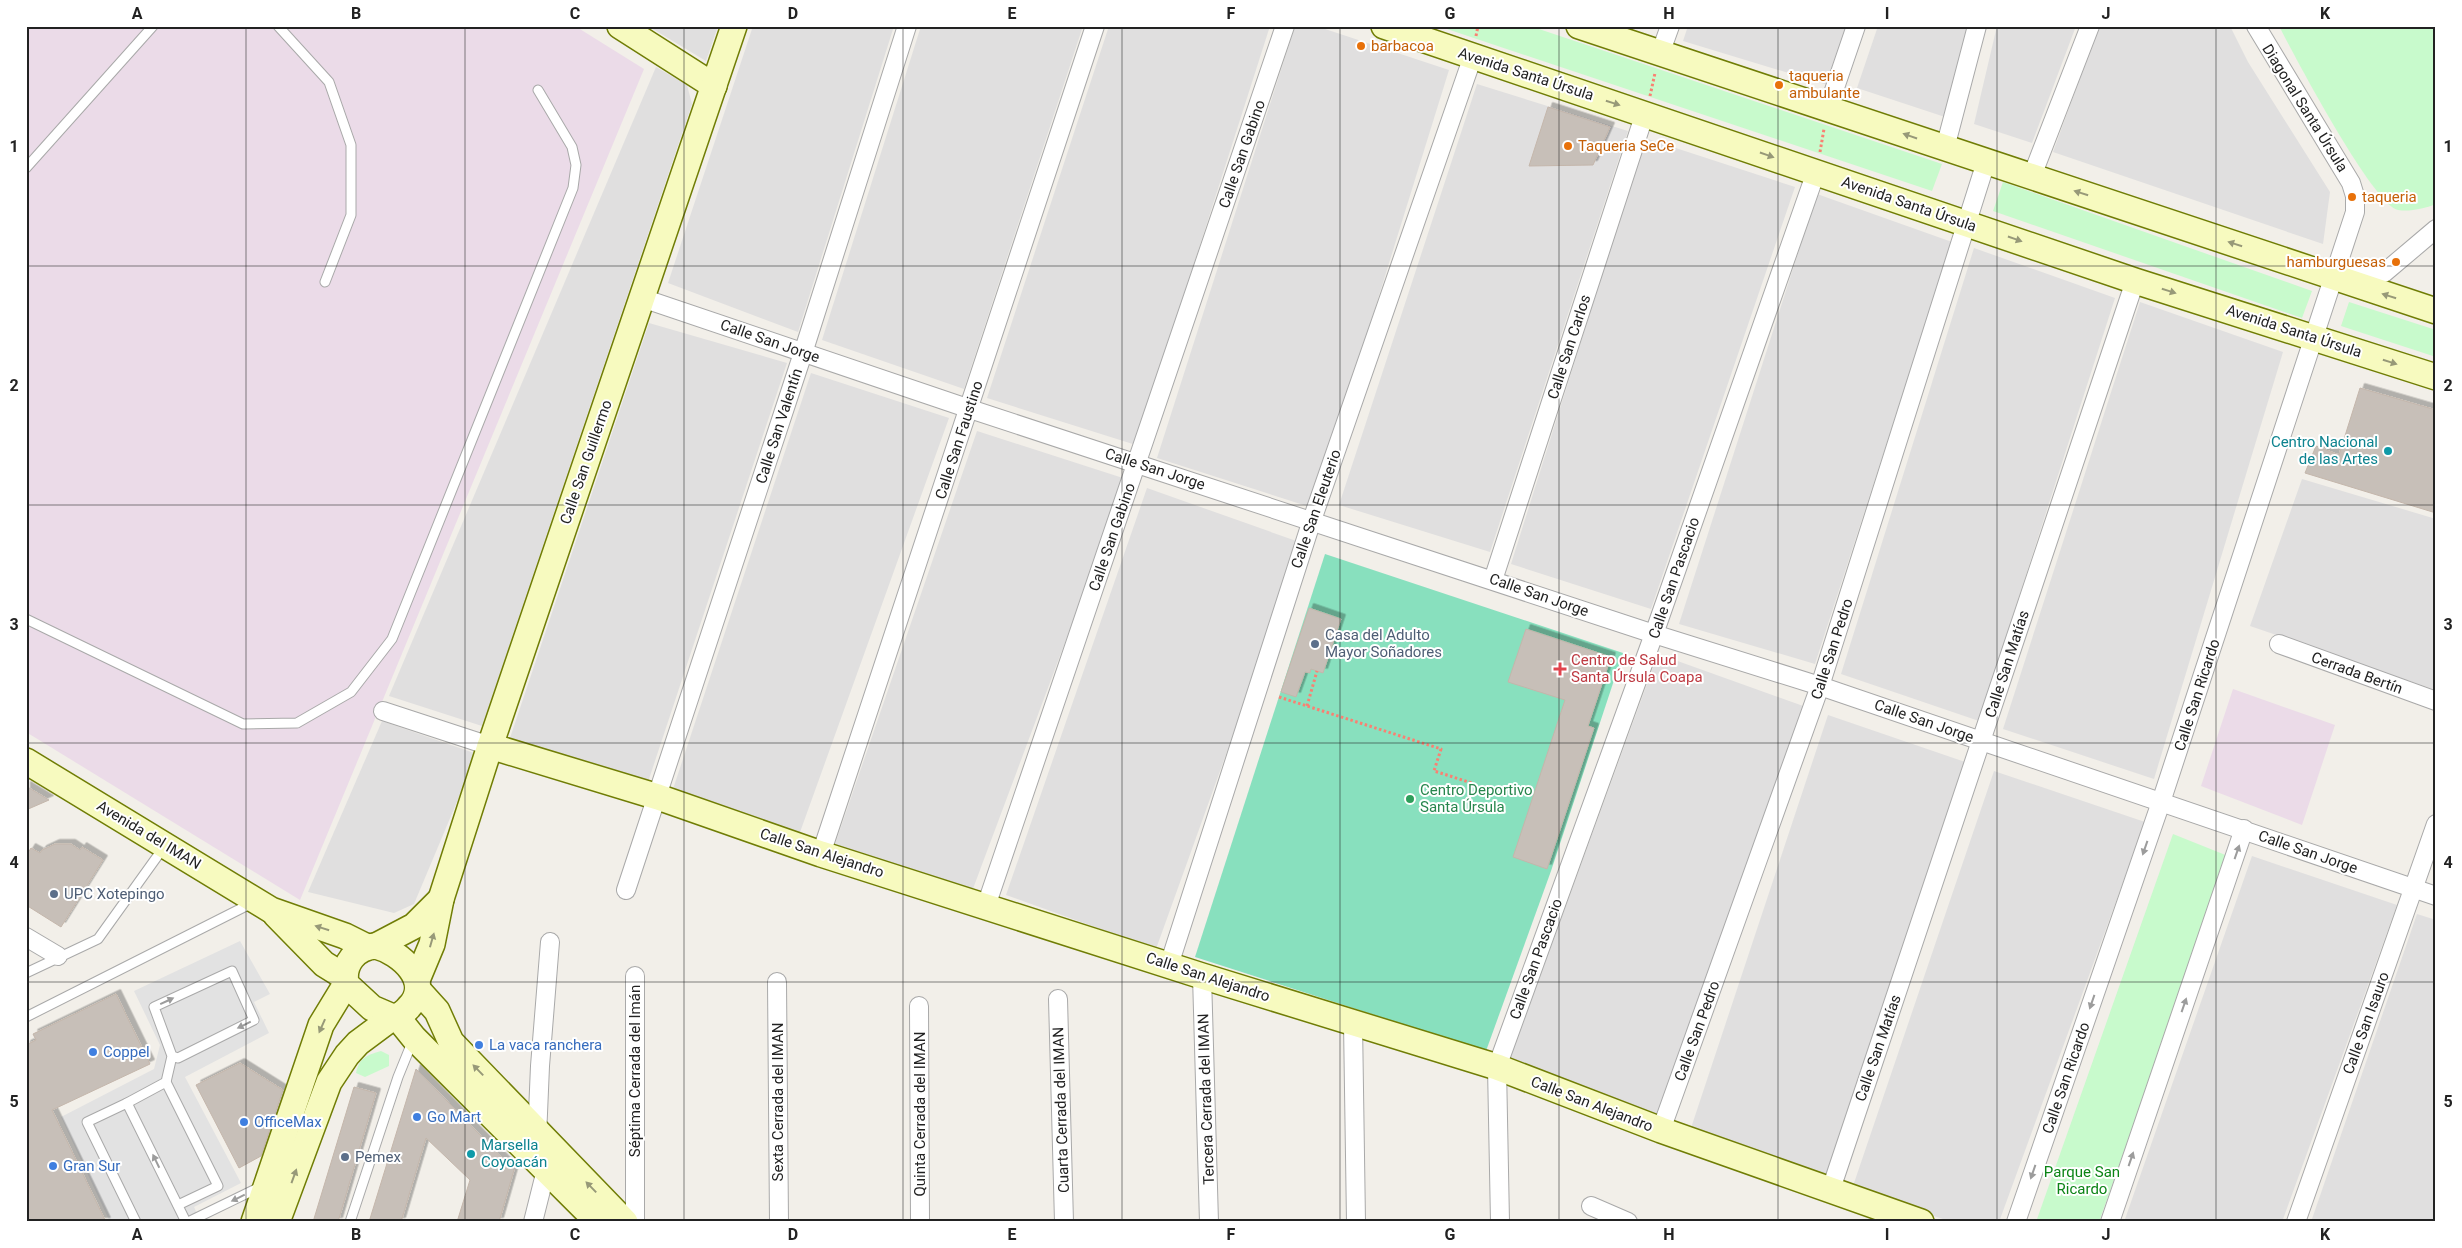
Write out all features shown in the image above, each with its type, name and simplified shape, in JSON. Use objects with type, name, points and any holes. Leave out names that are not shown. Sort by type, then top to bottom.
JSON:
[{"type":"street","points":[[620,26],[714,86]]},
{"type":"street","name":"Calle San Guillermo","points":[[418,985],[432,944],[441,899],[490,746],[734,26]]},
{"type":"street","name":"Calle San Valentín","points":[[658,797],[803,353],[907,26]]},
{"type":"street","name":"Calle San Faustino","points":[[822,854],[1095,26]]},
{"type":"street","name":"Calle San Gabino","points":[[986,906],[1285,26]]},
{"type":"street","name":"Avenida Santa Úrsula","points":[[1384,26],[1645,113],[2135,281],[2436,377]]},
{"type":"street","points":[[1578,26],[2436,311]]},
{"type":"street","points":[[1660,54],[1670,26]]},
{"type":"street","points":[[1828,108],[1856,26]]},
{"type":"street","points":[[1945,148],[1977,26]]},
{"type":"street","points":[[2032,176],[2090,26]]},
{"type":"street","name":"Diagonal Santa Úrsula","points":[[2256,26],[2351,183],[2355,196],[2355,212],[2334,277]]},
{"type":"street","name":"Calle San Eleuterio","points":[[1169,965],[1312,520],[1473,56]]},
{"type":"street","name":"Calle San Carlos","points":[[1493,580],[1645,113]]},
{"type":"street","name":"Calle San Pedro","points":[[1661,1130],[1820,686],[1968,224],[1986,162]]},
{"type":"street","name":"Calle San Pascacio","points":[[1497,1067],[1654,634],[1816,172]]},
{"type":"street","points":[[2334,277],[2384,272],[2436,229]]},
{"type":"street","name":"Calle San Ricardo","points":[[2016,1222],[2161,802],[2334,277]]},
{"type":"street","name":"Calle San Matías","points":[[1831,1189],[2135,281]]},
{"type":"street","name":"Calle San Jorge","points":[[642,298],[970,409],[1654,634],[1820,686],[2436,896]]},
{"type":"street","name":"Cerrada Bertín","points":[[2279,644],[2436,701]]},
{"type":"street","points":[[383,711],[490,746]]},
{"type":"street","name":"Calle San Alejandro","points":[[490,746],[658,797],[822,854],[1202,976],[1497,1067],[1661,1130],[1921,1222]]},
{"type":"street","name":"Avenida del IMAN","points":[[26,761],[264,906],[371,946]]},
{"type":"street","points":[[626,890],[658,797]]},
{"type":"street","name":"Calle San Isauro","points":[[2296,1222],[2436,824]]},
{"type":"street","points":[[2110,1222],[2244,829]]},
{"type":"street","name":"Calle San Guillermo","points":[[371,946],[414,926],[441,899]]},
{"type":"street","name":"Avenida del IMAN","points":[[264,906],[324,964],[345,981]]},
{"type":"street","points":[[26,936],[58,956]]},
{"type":"street","points":[[533,1222],[546,1170],[536,1132],[550,942]]},
{"type":"street","points":[[274,1220],[269,1183],[321,1025],[345,981],[347,965],[354,955],[371,946],[388,949],[412,968],[418,985],[437,1012],[451,1042],[625,1222]]},
{"type":"street","name":"Séptima Cerrada del Imán","points":[[635,976],[635,1222]]},
{"type":"street","name":"Tercera Cerrada del IMAN","points":[[1202,976],[1209,1222]]},
{"type":"street","points":[[345,981],[372,1008],[395,1017],[598,1222]]},
{"type":"street","name":"Sexta Cerrada del IMAN","points":[[777,982],[779,1222]]},
{"type":"street","points":[[274,1220],[329,1082],[347,1055],[413,1003],[418,985]]},
{"type":"street","name":"Cuarta Cerrada del IMAN","points":[[1058,999],[1064,1222]]},
{"type":"street","name":"Quinta Cerrada del IMAN","points":[[920,1006],[920,1222]]},
{"type":"street","points":[[1353,1023],[1356,1222]]},
{"type":"street","points":[[1497,1067],[1500,1222]]},
{"type":"street","points":[[1591,1206],[1628,1222]]},
{"type":"lane","points":[[26,168],[153,26]]},
{"type":"lane","points":[[278,26],[329,82],[351,145],[351,215],[325,282]]},
{"type":"lane","points":[[26,619],[243,724],[297,723],[351,692],[392,638],[573,188],[576,165],[572,147],[538,90]]},
{"type":"lane","points":[[26,973],[58,956],[98,939],[165,846]]},
{"type":"lane","points":[[26,1017],[264,906]]},
{"type":"lane","points":[[172,1056],[178,1058],[254,1020],[232,971],[154,1007],[172,1056],[166,1082],[218,1186],[178,1205]]},
{"type":"lane","points":[[350,1222],[398,1077],[414,1038]]},
{"type":"lane","points":[[136,1222],[87,1122],[166,1082]]},
{"type":"lane","points":[[127,1103],[187,1222],[269,1183]]},
{"type":"path","points":[[1645,113],[1660,54]]},
{"type":"path","points":[[1816,172],[1828,108]]},
{"type":"path","points":[[1307,706],[1317,671]]},
{"type":"path","points":[[1279,696],[1441,749],[1434,771],[1472,783]]},
{"type":"shaded area","points":[[26,26],[575,26],[644,69],[300,900],[26,732]]},
{"type":"shaded area","points":[[648,26],[718,26],[706,61]]},
{"type":"shaded area","points":[[753,26],[894,26],[798,332],[668,283]]},
{"type":"shaded area","points":[[921,26],[1083,26],[964,389],[822,340]]},
{"type":"shaded area","points":[[1109,26],[1270,26],[1136,445],[987,398]]},
{"type":"shaded area","points":[[1295,26],[1316,26],[1449,70],[1313,508],[1157,458]]},
{"type":"shaded area","points":[[1688,26],[1848,26],[1828,85],[1683,41]]},
{"type":"shaded area","points":[[1878,26],[1969,26],[1945,117],[1857,88]]},
{"type":"shaded area","points":[[1997,26],[2076,26],[2032,143],[1974,124]]},
{"type":"shaded area","points":[[2099,26],[2230,26],[2248,62],[2330,192],[2323,244],[2053,152]]},
{"type":"shaded area","points":[[656,67],[687,85],[692,104],[482,726],[389,696]]},
{"type":"shaded area","points":[[1477,84],[1628,131],[1490,552],[1339,505]]},
{"type":"shaded area","points":[[1645,138],[1795,187],[1651,609],[1511,564]]},
{"type":"shaded area","points":[[1817,194],[1952,242],[1815,664],[1679,624]]},
{"type":"shaded area","points":[[1974,248],[2115,298],[1979,721],[1841,674]]},
{"type":"shaded area","points":[[2140,302],[2283,352],[2154,779],[2003,729]]},
{"type":"shaded area","points":[[649,323],[787,363],[647,785],[510,738]]},
{"type":"shaded area","points":[[811,373],[949,418],[799,835],[673,789]]},
{"type":"shaded area","points":[[977,431],[1126,479],[971,894],[833,850]]},
{"type":"shaded area","points":[[2302,479],[2436,519],[2436,690],[2250,626]]},
{"type":"shaded area","points":[[1147,488],[1302,543],[1156,949],[1006,895]]},
{"type":"shaded area","points":[[1658,654],[1806,707],[1660,1122],[1508,1064]]},
{"type":"shaded area","points":[[2233,689],[2335,725],[2302,825],[2201,786]]},
{"type":"shaded area","points":[[1828,715],[1971,764],[1828,1179],[1689,1134]]},
{"type":"shaded area","points":[[382,721],[477,754],[414,904],[394,913],[308,892]]},
{"type":"shaded area","points":[[1994,771],[2145,822],[1999,1222],[1952,1222],[1852,1189]]},
{"type":"shaded area","points":[[2252,856],[2397,905],[2282,1222],[2124,1222]]},
{"type":"shaded area","points":[[2417,914],[2436,920],[2436,1222],[2311,1222]]},
{"type":"shaded area","points":[[240,941],[270,994],[254,1002],[269,1033],[185,1077],[241,1183],[194,1207],[201,1222],[110,1222],[61,1117],[154,1069],[160,1045],[134,991]]},
{"type":"green space","points":[[1438,26],[1530,26],[1942,164],[1932,191]]},
{"type":"green space","points":[[2279,26],[2436,26],[2436,204],[2418,209],[2398,210],[2386,202],[2353,157]]},
{"type":"green space","points":[[2003,182],[2312,291],[2302,318],[1993,211]]},
{"type":"green space","points":[[2349,302],[2436,330],[2436,357],[2341,326]]},
{"type":"green space","name":"Centro Deportivo Santa Úrsula","points":[[1325,554],[1623,653],[1551,871],[1486,1051],[1195,957]]},
{"type":"green space","name":"Parque San Ricardo","points":[[2173,834],[2228,856],[2099,1222],[2036,1222]]},
{"type":"green space","points":[[381,1051],[389,1055],[389,1066],[365,1077],[356,1073],[359,1064],[364,1058]]},
{"type":"building","name":"Taqueria SeCe","points":[[1548,107],[1610,127],[1593,165],[1529,166]]},
{"type":"building","name":"Centro Nacional de las Artes","points":[[2360,388],[2436,410],[2436,513],[2305,473],[2316,446],[2339,455]]},
{"type":"building","name":"Casa del Adulto Mayor Soñadores","points":[[1309,608],[1341,619],[1323,673],[1311,669],[1310,673],[1305,672],[1296,697],[1281,692]]},
{"type":"building","points":[[1526,629],[1611,657],[1588,726],[1594,728],[1547,869],[1513,857],[1565,700],[1508,682]]},
{"type":"building","points":[[26,786],[49,800],[26,810]]},
{"type":"building","name":"UPC Xotepingo","points":[[55,844],[71,844],[80,850],[82,847],[103,860],[61,927],[26,905],[26,856],[31,848],[40,853],[42,850]]},
{"type":"building","points":[[116,994],[150,1064],[52,1110],[106,1222],[26,1222],[26,1045],[36,1040],[33,1034]]},
{"type":"building","name":"OfficeMax","points":[[240,1063],[283,1090],[261,1156],[239,1168],[196,1085]]},
{"type":"building","points":[[416,1069],[514,1170],[499,1222],[457,1222],[470,1180],[426,1138],[401,1222],[369,1222]]},
{"type":"building","name":"Pemex","points":[[354,1087],[376,1093],[338,1222],[313,1222]]},
{"type":"place","name":"barbacoa","points":[[1361,46]]},
{"type":"place","name":"taqueria ambulante","points":[[1779,85]]},
{"type":"place","name":"Taqueria SeCe","points":[[1568,146]]},
{"type":"place","name":"taqueria","points":[[2352,197]]},
{"type":"place","name":"hamburguesas","points":[[2396,262]]},
{"type":"place","name":"Centro Nacional de las Artes","points":[[2388,451]]},
{"type":"place","name":"Casa del Adulto Mayor Soñadores","points":[[1315,644]]},
{"type":"place","name":"Centro de Salud Santa Úrsula Coapa","points":[[1560,669]]},
{"type":"place","name":"Centro Deportivo Santa Úrsula","points":[[1410,799]]},
{"type":"place","name":"UPC Xotepingo","points":[[54,894]]},
{"type":"place","name":"La vaca ranchera","points":[[479,1045]]},
{"type":"place","name":"Coppel","points":[[93,1052]]},
{"type":"place","name":"Go Mart","points":[[417,1117]]},
{"type":"place","name":"OfficeMax","points":[[244,1122]]},
{"type":"place","name":"Marsella Coyoacán","points":[[471,1154]]},
{"type":"place","name":"Pemex","points":[[345,1157]]},
{"type":"place","name":"Gran Sur","points":[[53,1166]]}]
